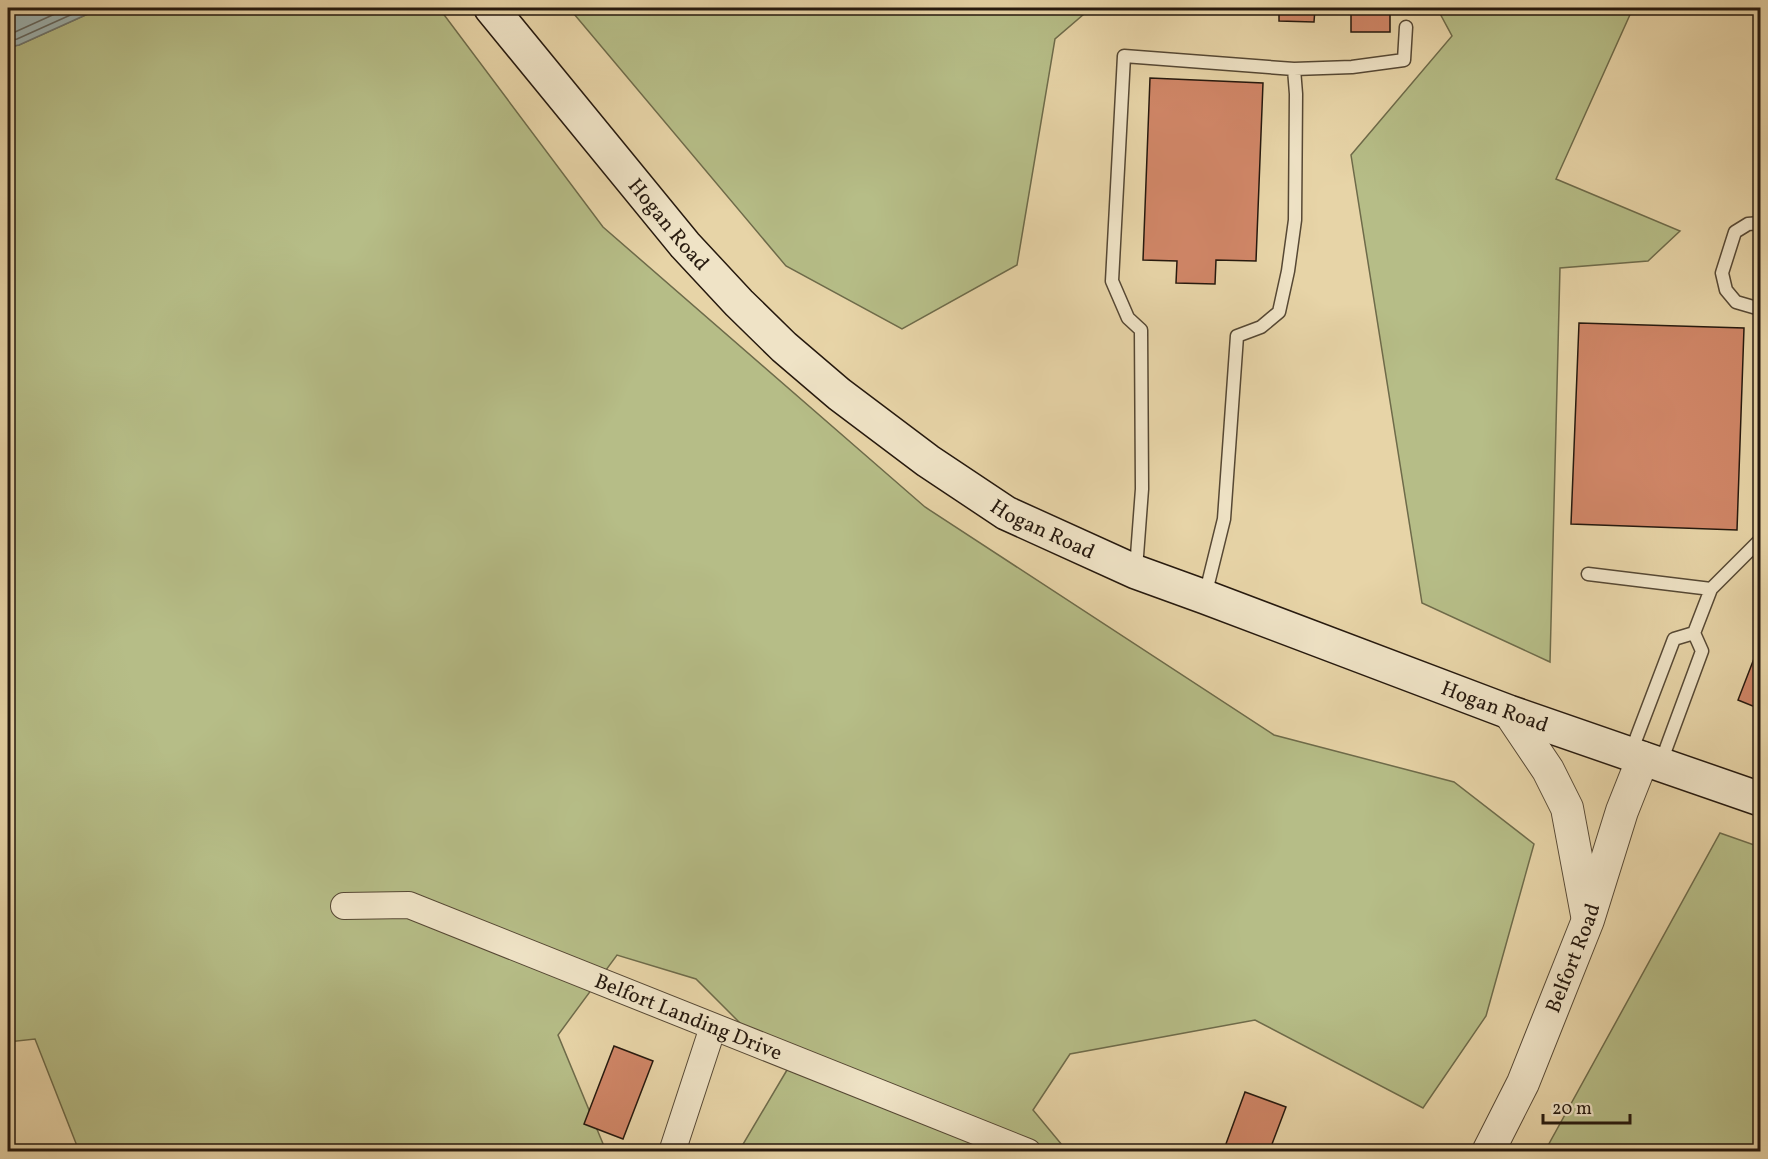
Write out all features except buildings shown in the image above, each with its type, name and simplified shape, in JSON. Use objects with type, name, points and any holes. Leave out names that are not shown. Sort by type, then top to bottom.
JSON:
[{"type":"main road","name":"Hogan Road","points":[[491,8],[685,245],[739,303],[784,347],[838,394],[928,461],[1006,513],[1136,572],[1509,712],[1761,799]]},
{"type":"street","points":[[1509,712],[1548,770],[1567,808],[1588,920]]},
{"type":"street","name":"Belfort Road","points":[[1488,1152],[1523,1083],[1588,920],[1622,812],[1645,758]]},
{"type":"street","name":"Belfort Landing Drive","points":[[344,906],[409,905],[1028,1152]]},
{"type":"street","points":[[672,1152],[713,1027]]},
{"type":"lane","points":[[1136,572],[1142,489],[1141,330],[1128,318],[1112,281],[1124,56],[1294,69],[1352,67],[1404,60],[1406,27]]},
{"type":"lane","points":[[1205,597],[1224,519],[1238,336],[1261,327],[1279,312],[1288,272],[1295,220],[1296,94],[1294,69]]},
{"type":"lane","points":[[1761,223],[1748,224],[1735,232],[1722,273],[1726,290],[1736,302],[1761,309]]},
{"type":"lane","points":[[1645,758],[1702,651],[1694,633],[1711,589],[1761,540]]},
{"type":"lane","points":[[1588,574],[1711,589]]},
{"type":"lane","points":[[1645,758],[1674,639],[1694,633]]},
{"type":"green space","points":[[101,8],[439,8],[603,227],[925,507],[1274,735],[1454,782],[1534,844],[1486,1016],[1423,1108],[1255,1020],[1070,1054],[1033,1110],[1067,1151],[739,1151],[787,1070],[696,979],[617,955],[558,1035],[606,1151],[79,1151],[35,1039],[8,1042],[8,47],[19,45]]},
{"type":"green space","points":[[569,8],[1091,8],[1055,39],[1017,265],[902,329],[786,266]]},
{"type":"green space","points":[[1437,8],[1633,8],[1556,179],[1680,231],[1648,261],[1560,268],[1550,662],[1422,603],[1351,155],[1452,36]]},
{"type":"green space","points":[[1720,833],[1760,847],[1760,1151],[1545,1151]]},
{"type":"water","points":[[8,8],[101,8],[19,45],[8,47]]}]
